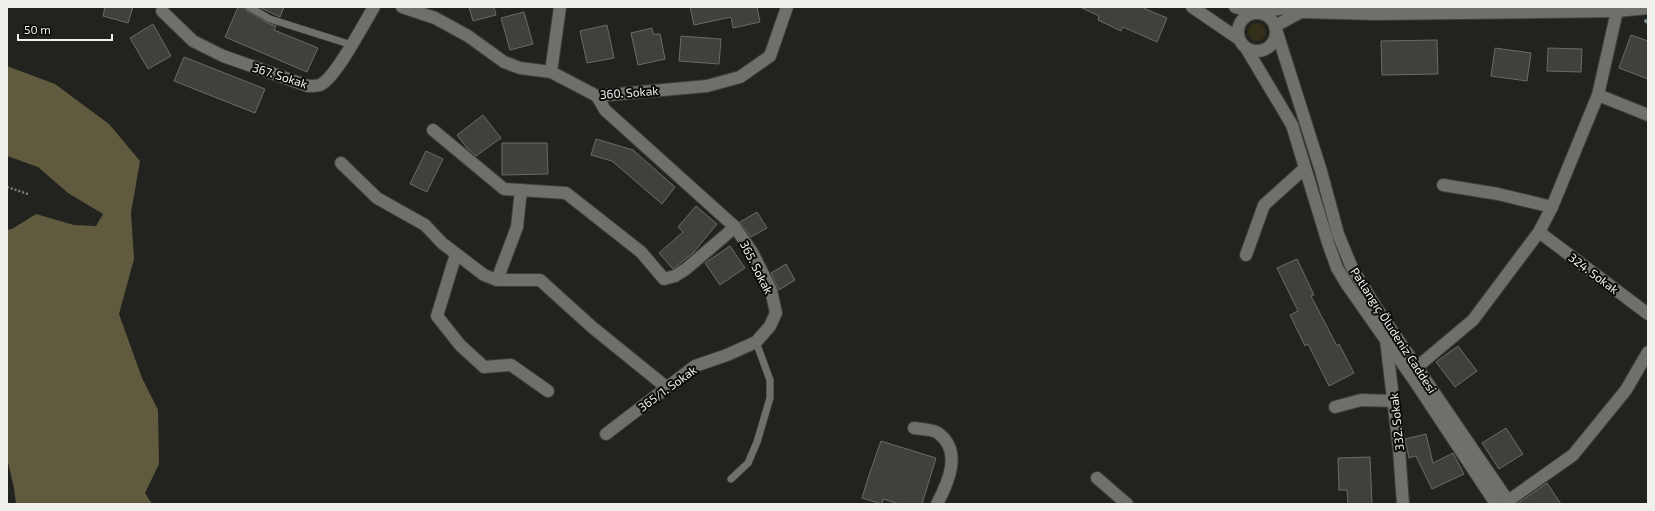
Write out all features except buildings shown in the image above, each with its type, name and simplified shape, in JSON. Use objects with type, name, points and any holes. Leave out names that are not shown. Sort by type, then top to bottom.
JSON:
[{"type":"street","name":"367. Sokak","points":[[162,11],[193,41],[223,56],[308,86],[321,85],[332,74],[352,45],[374,7]]},
{"type":"street","name":"360. Sokak","points":[[402,7],[435,18],[468,36],[510,64],[520,68],[551,72],[598,96],[707,86],[740,77],[770,56],[787,7]]},
{"type":"street","points":[[551,72],[560,7]]},
{"type":"street","name":"Patlangıç Öludeniz Caddesi","points":[[1192,7],[1243,44],[1292,125],[1328,243],[1338,268],[1348,286],[1499,503]]},
{"type":"street","points":[[1235,7],[1255,13],[1268,16],[1275,26],[1275,38],[1268,47],[1257,51],[1243,44],[1238,28],[1241,22],[1249,15],[1255,13],[1284,8],[1301,12],[1642,8]]},
{"type":"street","points":[[1418,367],[1473,320],[1540,232],[1552,207],[1598,94],[1616,9]]},
{"type":"street","points":[[1275,26],[1301,12]]},
{"type":"street","name":"Patlangıç Öludeniz Caddesi","points":[[1275,26],[1321,171],[1338,234],[1352,268],[1377,309],[1418,367],[1499,503]]},
{"type":"street","points":[[1598,94],[1648,115]]},
{"type":"street","name":"365. Sokak","points":[[598,96],[605,110],[735,227],[752,252],[770,290],[776,313],[770,326],[756,342]]},
{"type":"street","points":[[433,130],[504,188],[566,193],[641,252],[664,278],[676,276],[686,269],[735,227]]},
{"type":"street","points":[[341,163],[377,198],[425,225],[442,243],[484,275],[497,280],[540,280],[592,327],[666,387]]},
{"type":"street","points":[[1246,256],[1264,205],[1305,168]]},
{"type":"street","points":[[1443,185],[1498,194],[1552,207]]},
{"type":"street","points":[[497,280],[517,227],[521,190]]},
{"type":"street","name":"324. Sokak","points":[[1540,232],[1648,314]]},
{"type":"street","points":[[456,254],[437,316],[460,345],[484,367],[511,365],[548,391]]},
{"type":"street","name":"332. Sokak","points":[[1386,340],[1394,400],[1403,504]]},
{"type":"street","name":"365/1. Sokak","points":[[606,434],[695,366],[727,355],[756,342]]},
{"type":"street","points":[[1499,503],[1573,455],[1626,390],[1648,352]]},
{"type":"street","points":[[1335,407],[1361,400],[1394,400]]},
{"type":"street","points":[[914,428],[937,432],[949,445],[953,462],[945,489],[937,504]]},
{"type":"street","points":[[1097,478],[1127,504]]},
{"type":"lane","points":[[249,7],[270,19],[352,45]]},
{"type":"lane","points":[[731,479],[748,463],[757,442],[770,398],[770,380],[756,342]]},
{"type":"path","points":[[7,187],[28,194]]},
{"type":"shaded area","points":[[1257,23],[1263,26],[1266,32],[1263,38],[1257,41],[1251,38],[1248,32],[1251,26]]},
{"type":"shaded area","points":[[7,66],[55,84],[109,124],[140,161],[131,213],[134,259],[119,314],[142,378],[158,410],[159,464],[145,493],[152,504],[16,504],[7,458],[7,230],[12,229],[36,214],[74,225],[96,226],[103,214],[68,193],[38,167],[7,156]]}]
